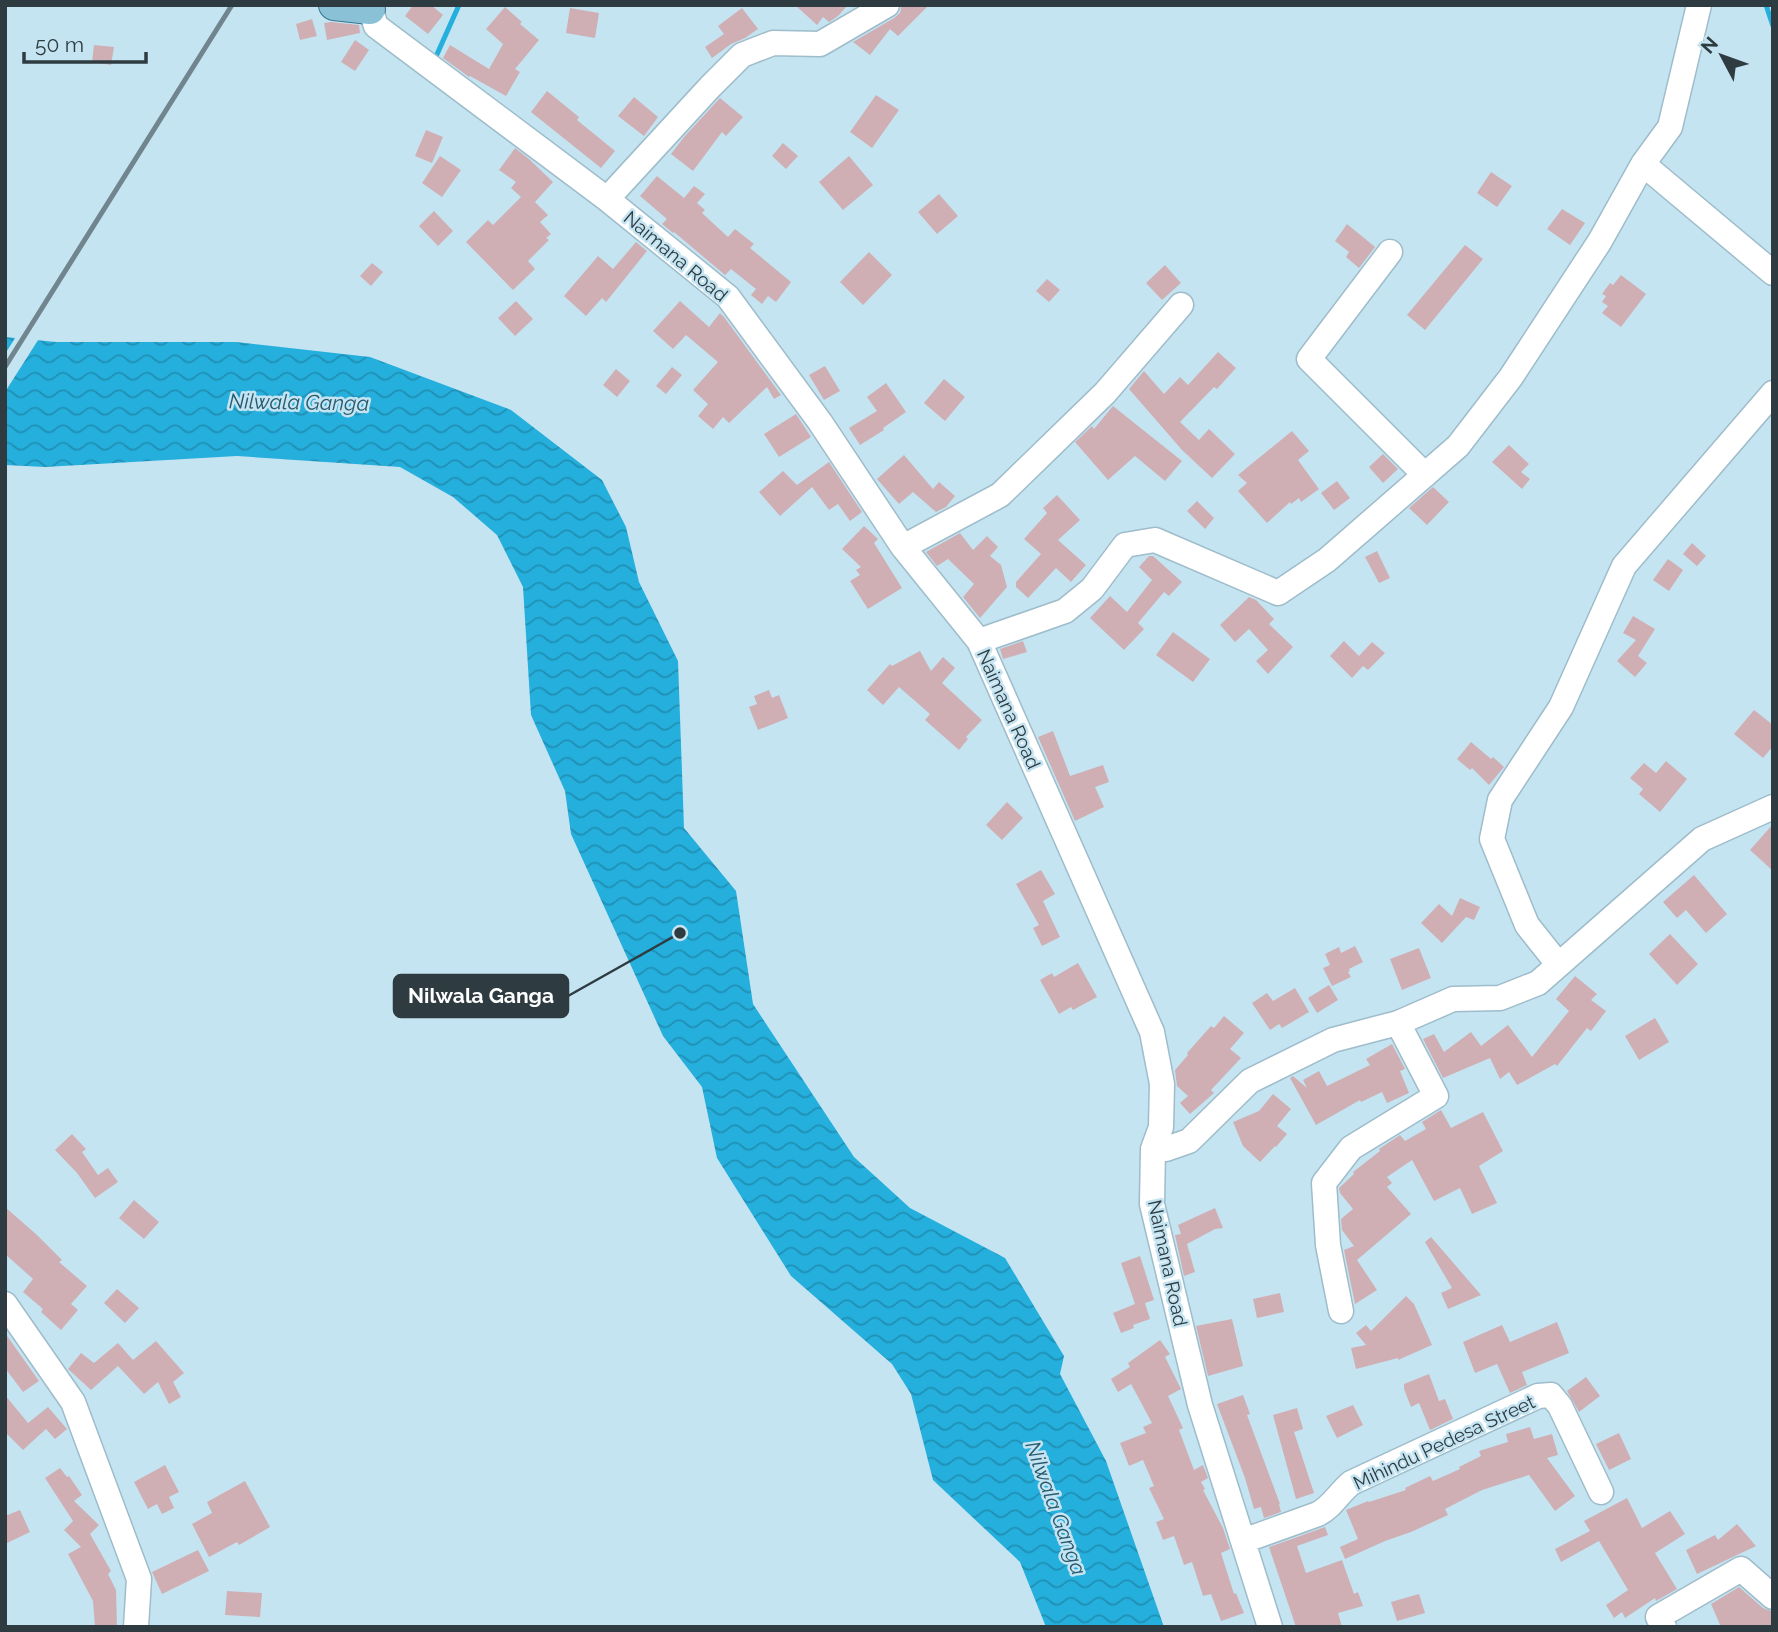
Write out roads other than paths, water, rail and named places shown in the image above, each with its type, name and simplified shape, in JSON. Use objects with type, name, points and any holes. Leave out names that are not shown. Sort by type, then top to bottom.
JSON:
[{"type":"main road","points":[[334,5],[370,7]]},
{"type":"street","points":[[607,199],[742,55],[773,43],[820,44],[887,5]]},
{"type":"street","points":[[979,641],[1065,611],[1093,589],[1125,545],[1155,540],[1278,593],[1327,560],[1458,446],[1511,377],[1600,241],[1643,164],[1671,127],[1699,5]]},
{"type":"street","name":"Naimana Road","points":[[370,7],[376,26],[607,199],[728,297],[820,422],[903,547],[979,641],[1152,1032],[1162,1084],[1161,1127],[1153,1149],[1152,1204],[1200,1405],[1270,1627]]},
{"type":"street","points":[[1643,164],[1773,273]]},
{"type":"street","points":[[1390,252],[1309,359],[1425,475]]},
{"type":"street","points":[[903,547],[1000,495],[1105,393],[1181,305]]},
{"type":"street","points":[[1558,964],[1527,925],[1492,839],[1500,800],[1561,707],[1624,566],[1773,393]]},
{"type":"street","points":[[1153,1149],[1167,1149],[1189,1141],[1250,1081],[1333,1040],[1398,1023],[1452,999],[1500,998],[1538,983],[1702,839],[1773,807]]},
{"type":"street","points":[[1341,1311],[1328,1245],[1324,1183],[1351,1148],[1436,1096],[1398,1023]]},
{"type":"street","points":[[5,1304],[73,1402],[139,1579],[136,1627]]},
{"type":"street","name":"Mihindu Pedesa Street","points":[[1243,1541],[1318,1514],[1327,1509],[1351,1483],[1538,1396],[1550,1395],[1560,1406],[1601,1492]]},
{"type":"street","points":[[1664,1627],[1658,1617],[1741,1569],[1773,1597]]},
{"type":"water","points":[[5,337],[56,342],[236,342],[370,357],[511,410],[602,480],[626,527],[639,582],[678,661],[684,828],[736,891],[753,1004],[854,1157],[910,1208],[1005,1258],[1064,1356],[1060,1374],[1106,1461],[1164,1627],[1046,1627],[1020,1562],[933,1480],[911,1394],[892,1364],[791,1276],[717,1158],[702,1087],[663,1036],[571,834],[565,791],[531,715],[523,587],[497,535],[453,497],[400,467],[237,456],[45,467],[5,465]]},
{"type":"waterway","points":[[434,61],[459,5]]},
{"type":"waterway","points":[[1766,5],[1773,26]]},
{"type":"railway","points":[[5,367],[232,5]]},
{"type":"place","name":"Nilwala Ganga","points":[[680,933]]}]
